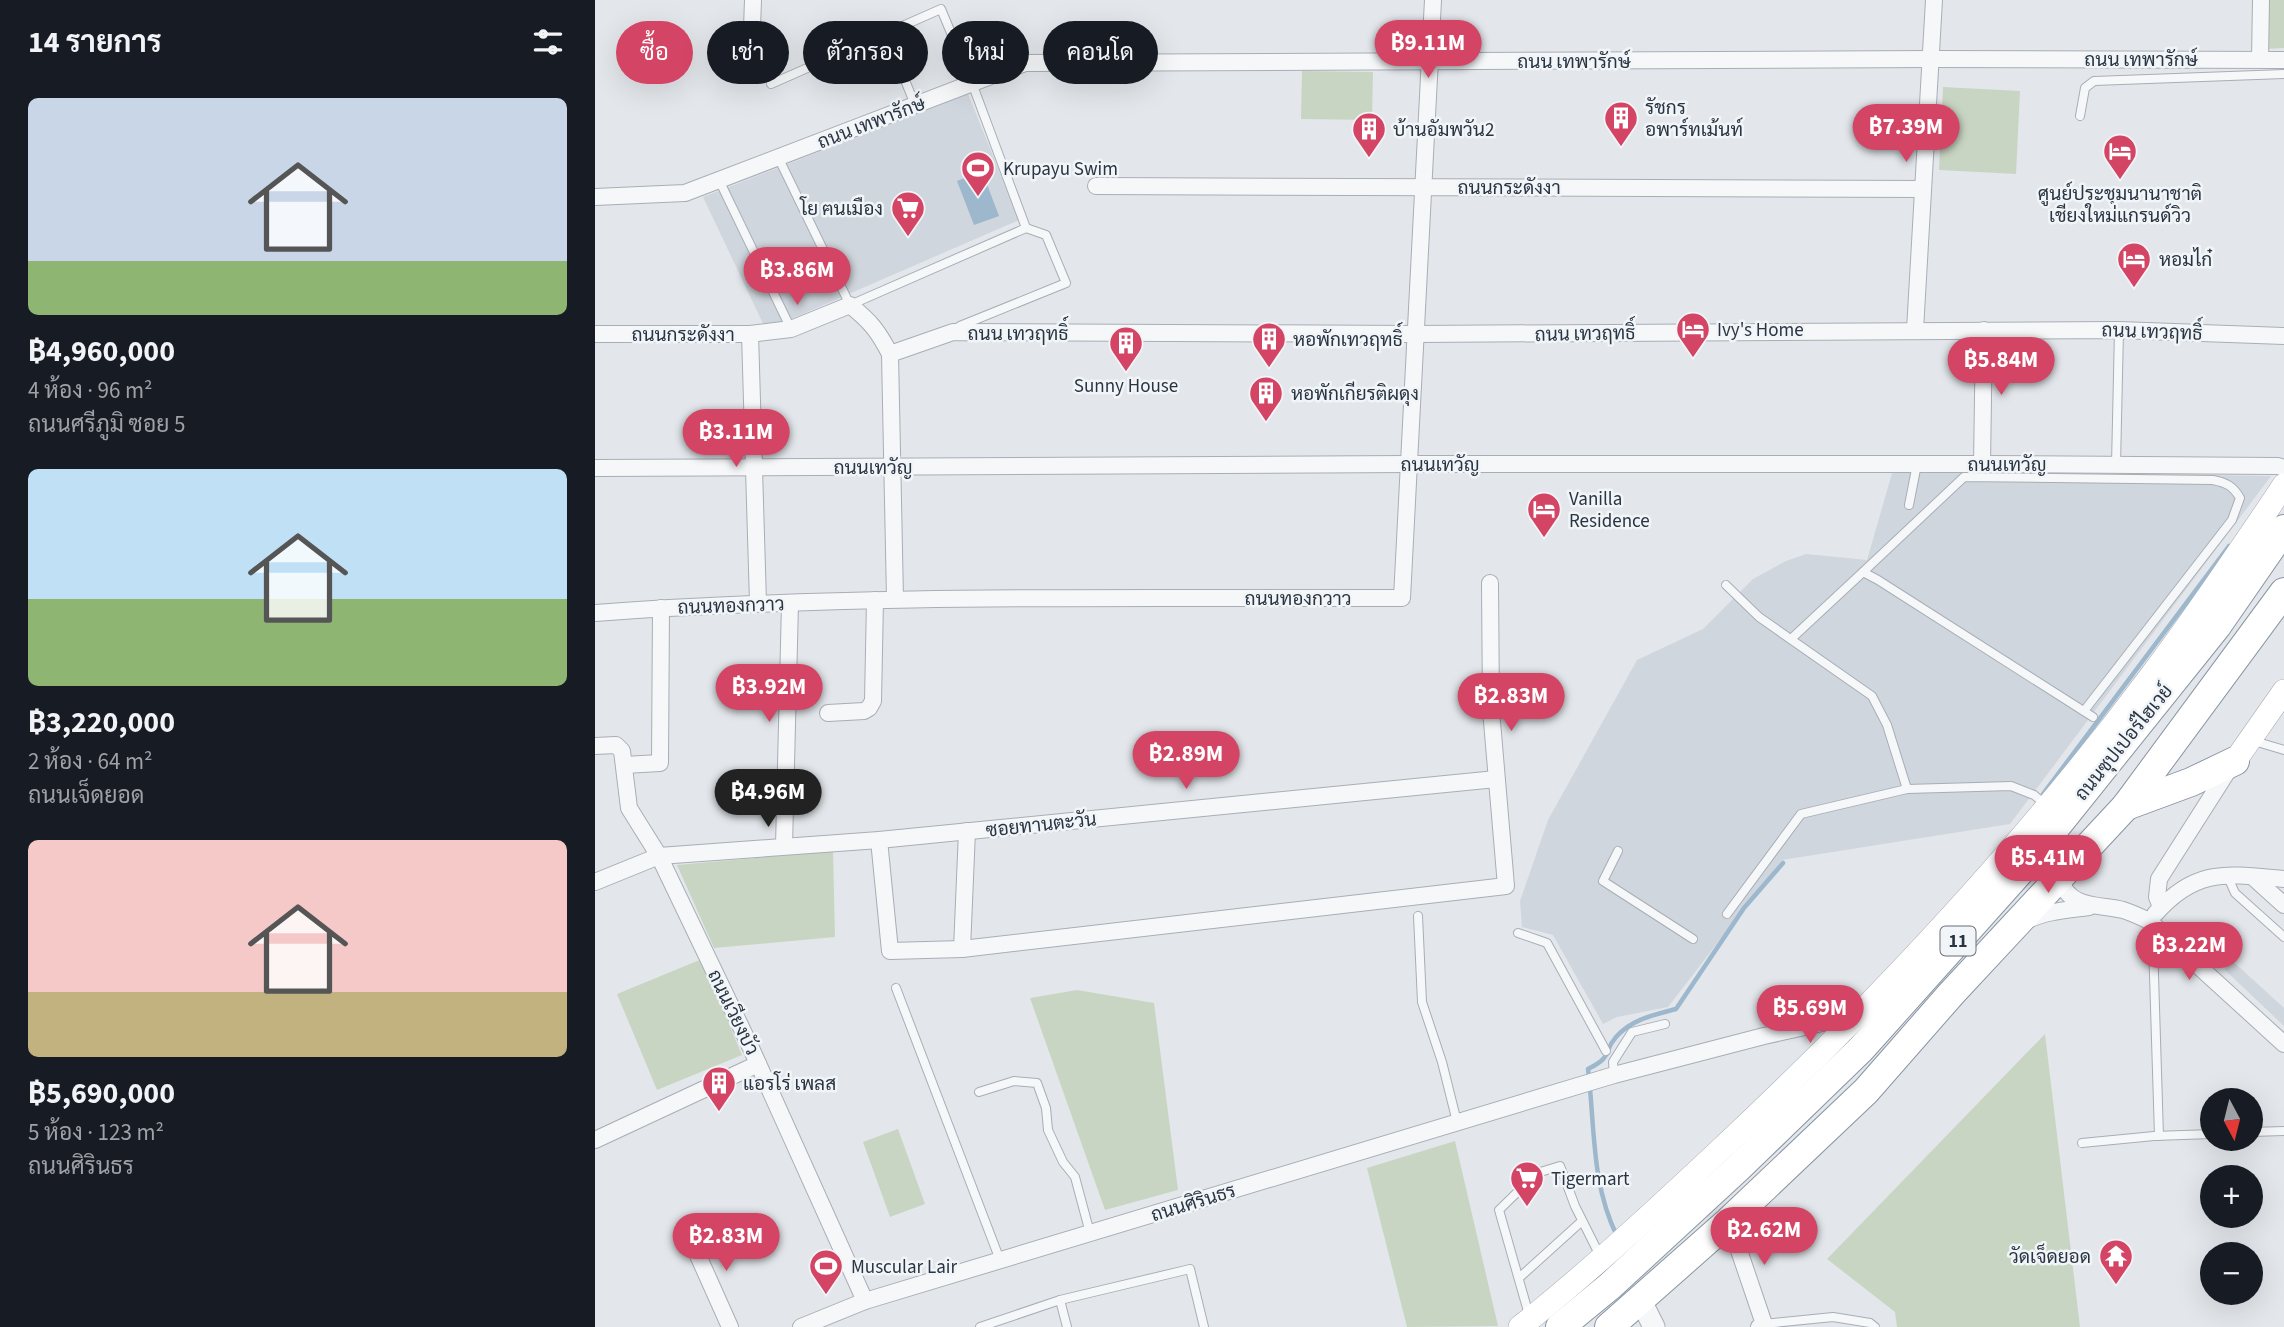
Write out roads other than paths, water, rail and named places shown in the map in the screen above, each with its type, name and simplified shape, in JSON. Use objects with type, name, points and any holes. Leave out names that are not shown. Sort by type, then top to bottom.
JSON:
[{"type":"highway","name":"ถนนซุปเปอร์ไฮเวย์","points":[[1560,1327],[1659,1241],[1861,1049],[2031,858],[2217,626],[2284,529]]},
{"type":"highway","name":"ถนนซุปเปอร์ไฮเวย์","points":[[1609,1327],[1729,1222],[1866,1091],[2126,806],[2284,592]]},
{"type":"highway","points":[[2126,806],[2191,782],[2242,750]]},
{"type":"main road","points":[[1525,1323],[1780,1094],[1853,1022],[1978,886],[2042,801],[2152,675],[2284,485]]},
{"type":"main road","points":[[2242,750],[2284,691]]},
{"type":"street","points":[[753,0],[753,21]]},
{"type":"street","name":"ถนนทองกวาว","points":[[595,613],[758,603],[895,599],[1402,598],[1433,0]]},
{"type":"street","points":[[1915,330],[1934,0]]},
{"type":"street","points":[[2260,59],[2261,0]]},
{"type":"street","name":"ถนน เทพารักษ์","points":[[1029,63],[2284,60]]},
{"type":"street","name":"ถนน เทพารักษ์","points":[[595,197],[685,193],[969,84]]},
{"type":"street","name":"ถนนกระดังงา","points":[[1096,186],[1923,189]]},
{"type":"street","points":[[850,305],[877,329],[890,354],[895,599]]},
{"type":"street","name":"ถนนกระดังงา","points":[[595,334],[750,334],[791,329],[850,305]]},
{"type":"street","points":[[1982,464],[1983,330]]},
{"type":"street","name":"ถนน เทวฤทธิ์","points":[[890,354],[953,332],[1415,334],[2119,330],[2284,336]]},
{"type":"street","points":[[750,334],[758,603]]},
{"type":"street","name":"ถนนเทวัญ","points":[[595,468],[1982,464],[2284,468]]},
{"type":"street","points":[[879,840],[890,951],[962,949],[1506,886],[1491,710],[1490,583]]},
{"type":"street","points":[[828,713],[864,711],[873,701],[875,600]]},
{"type":"street","points":[[784,846],[790,603]]},
{"type":"street","points":[[595,746],[616,745],[622,751],[624,765],[660,763],[660,608]]},
{"type":"street","points":[[2161,907],[2157,897],[2159,879],[2242,750]]},
{"type":"street","name":"ถนนเวียงบัว","points":[[624,765],[629,808],[659,856],[758,1064],[865,1301]]},
{"type":"street","name":"ซอยทานตะวัน","points":[[595,882],[659,856],[879,840],[1496,779]]},
{"type":"street","points":[[962,949],[967,831]]},
{"type":"street","points":[[2149,921],[2161,907],[2188,885],[2213,876],[2284,879]]},
{"type":"street","points":[[2060,877],[2063,888],[2076,900],[2124,911],[2149,921],[2284,1044]]},
{"type":"street","points":[[2253,877],[2284,905]]},
{"type":"street","points":[[2012,929],[2033,917],[2098,906]]},
{"type":"street","points":[[1609,1077],[1776,1033],[1822,1023],[1853,1022]]},
{"type":"street","points":[[595,1140],[758,1064]]},
{"type":"street","name":"ถนนศิรินธร","points":[[801,1327],[828,1322],[865,1301],[1609,1077]]},
{"type":"street","points":[[1729,1222],[1761,1325]]},
{"type":"street","points":[[688,1233],[730,1327]]},
{"type":"street","points":[[1641,1301],[1654,1327]]},
{"type":"lane","points":[[914,21],[941,9],[946,21]]},
{"type":"lane","points":[[2080,116],[2085,88],[2094,81],[2284,74]]},
{"type":"lane","points":[[907,84],[915,105]]},
{"type":"lane","points":[[972,84],[1026,228]]},
{"type":"lane","points":[[779,159],[850,305],[1026,228],[1047,235],[1066,283],[960,326]]},
{"type":"lane","points":[[719,180],[791,329]]},
{"type":"lane","points":[[2116,465],[2119,330]]},
{"type":"lane","points":[[1909,505],[1917,464]]},
{"type":"lane","points":[[1791,639],[1964,477],[2213,480],[2227,483],[2234,488],[2239,498],[2232,520],[2084,711]]},
{"type":"lane","points":[[1863,572],[2093,717]]},
{"type":"lane","points":[[1725,585],[1759,617],[1872,696],[1887,725],[1907,789]]},
{"type":"lane","points":[[2242,750],[2284,751]]},
{"type":"lane","points":[[1727,914],[1801,814],[1907,789],[2011,786],[2042,801]]},
{"type":"lane","points":[[1618,851],[1603,881],[1693,939]]},
{"type":"lane","points":[[2227,875],[2235,893],[2284,937]]},
{"type":"lane","points":[[1418,916],[1422,1002],[1442,1062],[1457,1122]]},
{"type":"lane","points":[[2149,921],[2153,943],[2159,1136]]},
{"type":"lane","points":[[1518,933],[1547,943],[1606,1051]]},
{"type":"lane","points":[[896,988],[1000,1260]]},
{"type":"lane","points":[[1609,1077],[1613,1062],[1632,1032],[1665,1024]]},
{"type":"lane","points":[[979,1091],[1014,1081],[1037,1083],[1046,1108],[1048,1130],[1063,1162],[1075,1177],[1090,1233]]},
{"type":"lane","points":[[2263,1132],[2284,1131]]},
{"type":"lane","points":[[2082,1143],[2200,1134]]},
{"type":"lane","points":[[1525,1323],[1519,1278],[1499,1210],[1537,1173],[1560,1166],[1575,1206],[1600,1256]]},
{"type":"lane","points":[[1519,1278],[1582,1221]]},
{"type":"lane","points":[[980,1327],[1060,1300],[1190,1269],[1203,1327]]},
{"type":"lane","points":[[1060,1300],[1067,1327]]},
{"type":"lane","points":[[1761,1325],[1833,1317],[1870,1323],[1875,1327]]},
{"type":"water","name":"Krupayu Swim","points":[[982,171],[999,216],[974,225],[957,181]]},
{"type":"waterway","points":[[2043,794],[2229,546]]},
{"type":"waterway","points":[[1617,1236],[1602,1196],[1598,1175],[1588,1069],[1605,1057],[1612,1042],[1629,1026],[1644,1018],[1676,1009],[1744,908],[1783,863]]},
{"type":"place","name":"รัชกร อพาร์ทเม้นท์","points":[[1621,148]]},
{"type":"place","name":"บ้านอัมพวัน2","points":[[1369,159]]},
{"type":"place","name":"ศูนย์ประชุมนานาชาติ เชียงใหม่แกรนด์วิว","points":[[2120,181]]},
{"type":"place","name":"Krupayu Swim","points":[[978,198]]},
{"type":"place","name":"โย ฅนเมือง","points":[[908,238]]},
{"type":"place","name":"หอมไก๋","points":[[2134,289]]},
{"type":"place","name":"Ivy's Home","points":[[1693,359]]},
{"type":"place","name":"หอพักเทวฤทธิ์","points":[[1269,369]]},
{"type":"place","name":"Sunny House","points":[[1126,373]]},
{"type":"place","name":"หอพักเกียรติผดุง","points":[[1266,423]]},
{"type":"place","name":"Vanilla Residence","points":[[1544,539]]},
{"type":"place","name":"แอรโร่ เพลส","points":[[719,1113]]},
{"type":"place","name":"Tigermart","points":[[1527,1208]]},
{"type":"place","name":"วัดเจ็ดยอด","points":[[2116,1286]]},
{"type":"place","name":"Muscular Lair","points":[[826,1296]]}]
